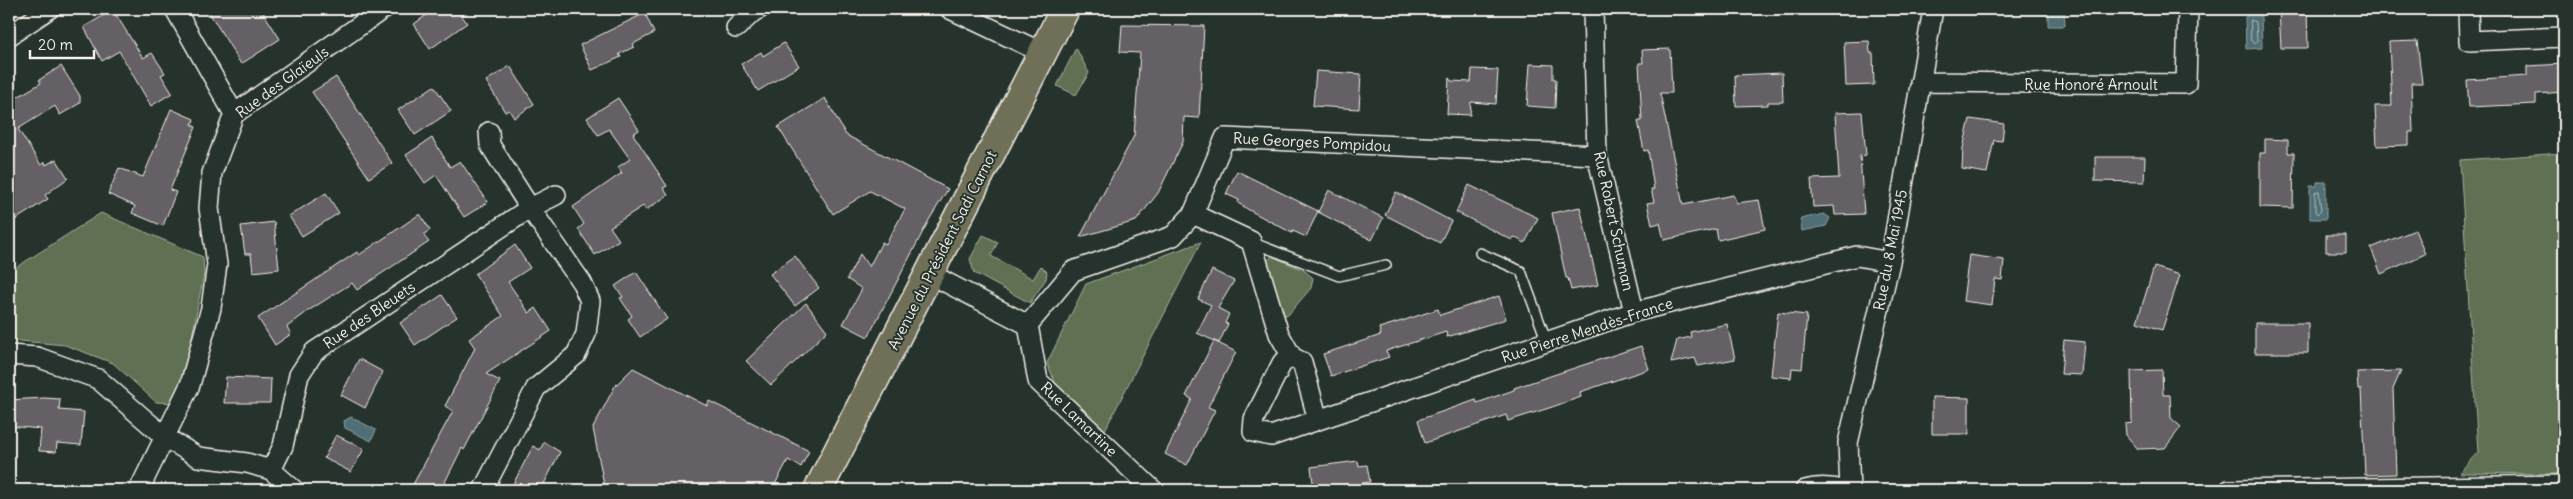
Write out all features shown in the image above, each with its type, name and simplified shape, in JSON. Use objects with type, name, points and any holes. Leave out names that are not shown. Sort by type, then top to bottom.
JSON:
[{"type":"main road","name":"Avenue du Président Sadi Carnot","points":[[818,490],[1065,9]]},
{"type":"street","points":[[9,36],[49,9]]},
{"type":"street","points":[[175,9],[234,114]]},
{"type":"street","name":"Rue des Glaïeuls","points":[[139,489],[166,438],[190,385],[211,308],[217,264],[209,208],[212,173],[234,114],[383,9]]},
{"type":"street","points":[[736,28],[753,12],[759,9]]},
{"type":"street","points":[[950,9],[1043,52]]},
{"type":"street","name":"Rue Robert Schuman","points":[[1593,9],[1597,155],[1634,312]]},
{"type":"street","name":"Rue du 8 Mai 1945","points":[[1850,490],[1848,443],[1890,262],[1933,9]]},
{"type":"street","name":"Rue Honoré Arnoult","points":[[1920,82],[2186,84],[2188,9]]},
{"type":"street","points":[[2468,9],[2469,41],[2564,37]]},
{"type":"street","points":[[483,490],[536,388],[576,355],[586,334],[590,301],[582,282],[530,208],[490,146],[489,132]]},
{"type":"street","name":"Rue Georges Pompidou","points":[[1028,325],[1073,271],[1173,236],[1193,214],[1225,138],[1597,155]]},
{"type":"street","name":"Rue des Bleuets","points":[[270,470],[283,446],[299,375],[314,352],[530,208],[556,195]]},
{"type":"street","points":[[1193,214],[1251,241],[1279,334],[1292,357],[1302,362],[1318,420]]},
{"type":"street","name":"Rue Pierre Mendès-France","points":[[1292,357],[1282,362],[1254,419],[1252,432],[1271,436],[1634,312],[1858,256],[1890,262]]},
{"type":"street","points":[[930,274],[1028,325]]},
{"type":"street","name":"Rue Lamartine","points":[[1028,325],[1038,381],[1153,490]]},
{"type":"street","points":[[9,355],[37,357],[98,379],[166,438],[198,457],[247,463],[270,470],[294,490]]},
{"type":"street","points":[[2229,490],[2564,485]]},
{"type":"street","points":[[1810,489],[1834,488],[1844,490]]},
{"type":"lane","points":[[1251,241],[1340,276],[1386,265]]},
{"type":"lane","points":[[1480,253],[1521,270],[1547,342]]},
{"type":"path","points":[[139,489],[227,488],[235,490]]},
{"type":"green space","points":[[1076,48],[1089,73],[1076,95],[1057,86]]},
{"type":"green space","points":[[2564,153],[2564,474],[2459,473],[2478,452],[2460,160]]},
{"type":"green space","points":[[101,213],[203,257],[204,273],[183,384],[175,403],[156,402],[113,363],[65,345],[9,340],[9,272]]},
{"type":"green space","points":[[983,235],[998,242],[991,256],[1033,279],[1041,266],[1047,272],[1046,279],[1030,303],[974,273],[970,259]]},
{"type":"green space","points":[[1201,242],[1105,430],[1056,385],[1047,363],[1086,284]]},
{"type":"green space","points":[[1272,256],[1305,271],[1313,278],[1311,288],[1288,315],[1281,315],[1266,262]]},
{"type":"water","points":[[2048,9],[2064,9],[2065,26],[2048,26]]},
{"type":"water","points":[[2253,12],[2261,17],[2262,48],[2246,49],[2245,17]]},
{"type":"water","points":[[2317,182],[2326,182],[2326,219],[2310,219],[2310,186],[2317,186]]},
{"type":"water","points":[[1824,214],[1830,218],[1826,226],[1802,231],[1800,219]]},
{"type":"water","points":[[351,417],[376,430],[371,441],[345,428],[344,421]]},
{"type":"building","points":[[207,9],[261,9],[280,39],[241,64]]},
{"type":"building","points":[[435,9],[457,9],[467,23],[430,49],[414,24]]},
{"type":"building","points":[[2279,9],[2307,9],[2308,48],[2281,48]]},
{"type":"building","points":[[113,10],[143,58],[152,53],[165,73],[161,75],[172,93],[151,106],[119,51],[102,61],[84,27]]},
{"type":"building","points":[[645,13],[654,33],[633,44],[634,47],[619,54],[621,57],[592,70],[580,45]]},
{"type":"building","points":[[1122,25],[1204,26],[1199,118],[1184,117],[1183,142],[1158,193],[1136,221],[1080,237],[1134,136],[1140,53],[1120,52]]},
{"type":"building","points":[[1869,41],[1870,53],[1873,53],[1874,85],[1846,86],[1844,42]]},
{"type":"building","points":[[2417,41],[2422,83],[2411,83],[2413,132],[2409,132],[2409,145],[2377,146],[2375,106],[2392,106],[2389,42]]},
{"type":"building","points":[[784,43],[799,66],[758,91],[741,64],[761,52],[763,56]]},
{"type":"building","points":[[1670,49],[1672,93],[1660,93],[1683,205],[1733,195],[1737,203],[1759,200],[1765,229],[1718,240],[1716,229],[1664,240],[1660,223],[1652,225],[1647,203],[1654,202],[1651,189],[1654,189],[1648,150],[1644,151],[1638,121],[1642,121],[1639,63],[1643,63],[1642,50]]},
{"type":"building","points":[[1530,64],[1553,65],[1553,79],[1556,79],[1555,108],[1527,106]]},
{"type":"building","points":[[2564,64],[2564,92],[2536,94],[2536,104],[2469,107],[2467,80],[2527,76],[2527,66]]},
{"type":"building","points":[[61,66],[80,96],[80,103],[60,115],[55,106],[18,129],[41,165],[45,162],[46,165],[56,159],[68,178],[45,195],[48,199],[15,220],[9,210],[9,102],[41,83],[39,80]]},
{"type":"building","points":[[510,66],[534,104],[514,118],[509,110],[505,112],[486,81]]},
{"type":"building","points":[[1472,69],[1498,70],[1496,104],[1471,102],[1470,115],[1447,114],[1449,78],[1451,81],[1471,82]]},
{"type":"building","points":[[1316,71],[1361,74],[1359,109],[1313,106]]},
{"type":"building","points":[[1782,73],[1783,102],[1768,102],[1768,105],[1736,106],[1735,75]]},
{"type":"building","points":[[336,77],[392,163],[369,178],[312,92]]},
{"type":"building","points":[[434,86],[451,111],[415,135],[398,110]]},
{"type":"building","points":[[618,98],[639,130],[633,134],[667,186],[663,188],[668,195],[646,210],[643,206],[610,227],[619,240],[595,255],[578,229],[584,224],[573,207],[622,173],[618,167],[630,159],[609,129],[598,135],[587,118]]},
{"type":"building","points":[[825,98],[846,135],[948,189],[929,220],[868,337],[843,324],[862,289],[847,279],[860,254],[869,267],[882,242],[886,244],[905,209],[870,191],[833,214],[778,127]]},
{"type":"building","points":[[171,109],[194,119],[192,125],[196,127],[170,190],[176,192],[163,226],[132,213],[135,206],[108,194],[119,168],[143,177]]},
{"type":"building","points":[[1862,112],[1866,155],[1860,156],[1864,214],[1835,215],[1834,206],[1813,207],[1811,179],[1839,178],[1835,113]]},
{"type":"building","points":[[1970,119],[2004,124],[2002,141],[1994,140],[1987,173],[1962,169],[1963,148]]},
{"type":"building","points":[[432,138],[450,167],[460,161],[488,202],[464,217],[436,175],[425,183],[406,155]]},
{"type":"building","points":[[2265,139],[2288,140],[2288,153],[2294,153],[2293,208],[2260,207],[2260,153],[2265,153]]},
{"type":"building","points":[[2095,157],[2145,157],[2144,182],[2095,181]]},
{"type":"building","points":[[1237,171],[1318,211],[1306,237],[1293,231],[1292,233],[1249,210],[1238,203],[1239,200],[1226,194]]},
{"type":"building","points":[[1469,185],[1538,218],[1525,243],[1514,237],[1512,240],[1456,212]]},
{"type":"building","points":[[1329,190],[1383,218],[1372,240],[1318,212]]},
{"type":"building","points":[[1396,192],[1451,221],[1440,243],[1385,215]]},
{"type":"building","points":[[326,193],[339,213],[302,236],[289,216]]},
{"type":"building","points":[[1580,207],[1598,285],[1571,290],[1568,278],[1566,278],[1552,213]]},
{"type":"building","points":[[420,214],[430,230],[423,235],[429,242],[357,290],[352,283],[308,311],[287,327],[291,334],[275,345],[258,318],[357,252],[359,255]]},
{"type":"building","points":[[274,222],[279,269],[253,272],[251,254],[245,254],[241,226]]},
{"type":"building","points":[[2415,230],[2425,254],[2381,274],[2371,248]]},
{"type":"building","points":[[2326,235],[2346,235],[2346,252],[2326,252]]},
{"type":"building","points":[[515,245],[530,268],[508,282],[529,313],[536,308],[551,331],[486,374],[500,381],[464,450],[462,448],[441,490],[410,490],[453,411],[445,406],[475,348],[469,339],[503,316],[475,274]]},
{"type":"building","points":[[1969,255],[2004,260],[2002,280],[1995,279],[1992,305],[1963,301]]},
{"type":"building","points":[[795,256],[819,288],[795,306],[770,274]]},
{"type":"building","points":[[2154,267],[2180,275],[2162,330],[2137,322]]},
{"type":"building","points":[[1212,270],[1234,281],[1218,308],[1229,314],[1225,323],[1228,324],[1219,343],[1197,333],[1211,305],[1198,299]]},
{"type":"building","points":[[636,272],[667,319],[640,337],[628,319],[632,316],[620,298],[623,297],[615,286]]},
{"type":"building","points":[[442,295],[457,317],[415,345],[400,323]]},
{"type":"building","points":[[1499,296],[1506,319],[1447,337],[1446,332],[1386,351],[1389,357],[1331,376],[1323,354],[1381,335],[1379,328],[1438,309],[1440,315]]},
{"type":"building","points":[[806,303],[827,331],[771,385],[746,361]]},
{"type":"building","points":[[1778,312],[1807,315],[1802,369],[1792,368],[1791,378],[1771,376]]},
{"type":"building","points":[[2255,323],[2308,323],[2308,353],[2255,353]]},
{"type":"building","points":[[1727,324],[1735,359],[1698,366],[1695,358],[1671,363],[1677,340],[1691,337],[1690,332]]},
{"type":"building","points":[[2064,340],[2085,342],[2082,375],[2061,374]]},
{"type":"building","points":[[1214,341],[1236,352],[1208,407],[1215,410],[1187,465],[1165,454],[1192,399],[1186,396]]},
{"type":"building","points":[[1641,346],[1649,369],[1580,392],[1581,397],[1549,408],[1508,421],[1506,415],[1425,443],[1418,420],[1476,400],[1477,403],[1514,390],[1514,388]]},
{"type":"building","points":[[359,359],[383,372],[365,408],[341,395]]},
{"type":"building","points":[[633,368],[707,406],[709,401],[809,451],[801,467],[788,460],[772,490],[605,490],[593,428],[615,386]]},
{"type":"building","points":[[2162,370],[2163,395],[2170,395],[2171,418],[2181,427],[2165,448],[2138,449],[2126,435],[2125,424],[2132,423],[2131,371]]},
{"type":"building","points":[[2401,371],[2393,389],[2396,474],[2365,475],[2361,389],[2358,389],[2357,372]]},
{"type":"building","points":[[226,377],[271,379],[270,403],[224,403]]},
{"type":"building","points":[[1932,397],[1969,398],[1969,434],[1932,434]]},
{"type":"building","points":[[60,399],[59,410],[84,412],[81,445],[57,443],[56,452],[39,451],[41,429],[9,426],[9,400]]},
{"type":"building","points":[[336,435],[364,449],[351,472],[324,458]]},
{"type":"building","points":[[544,442],[560,452],[541,490],[510,490],[533,446],[540,450]]},
{"type":"building","points":[[1358,461],[1359,466],[1367,465],[1370,482],[1362,483],[1363,490],[1314,490],[1311,467]]}]
